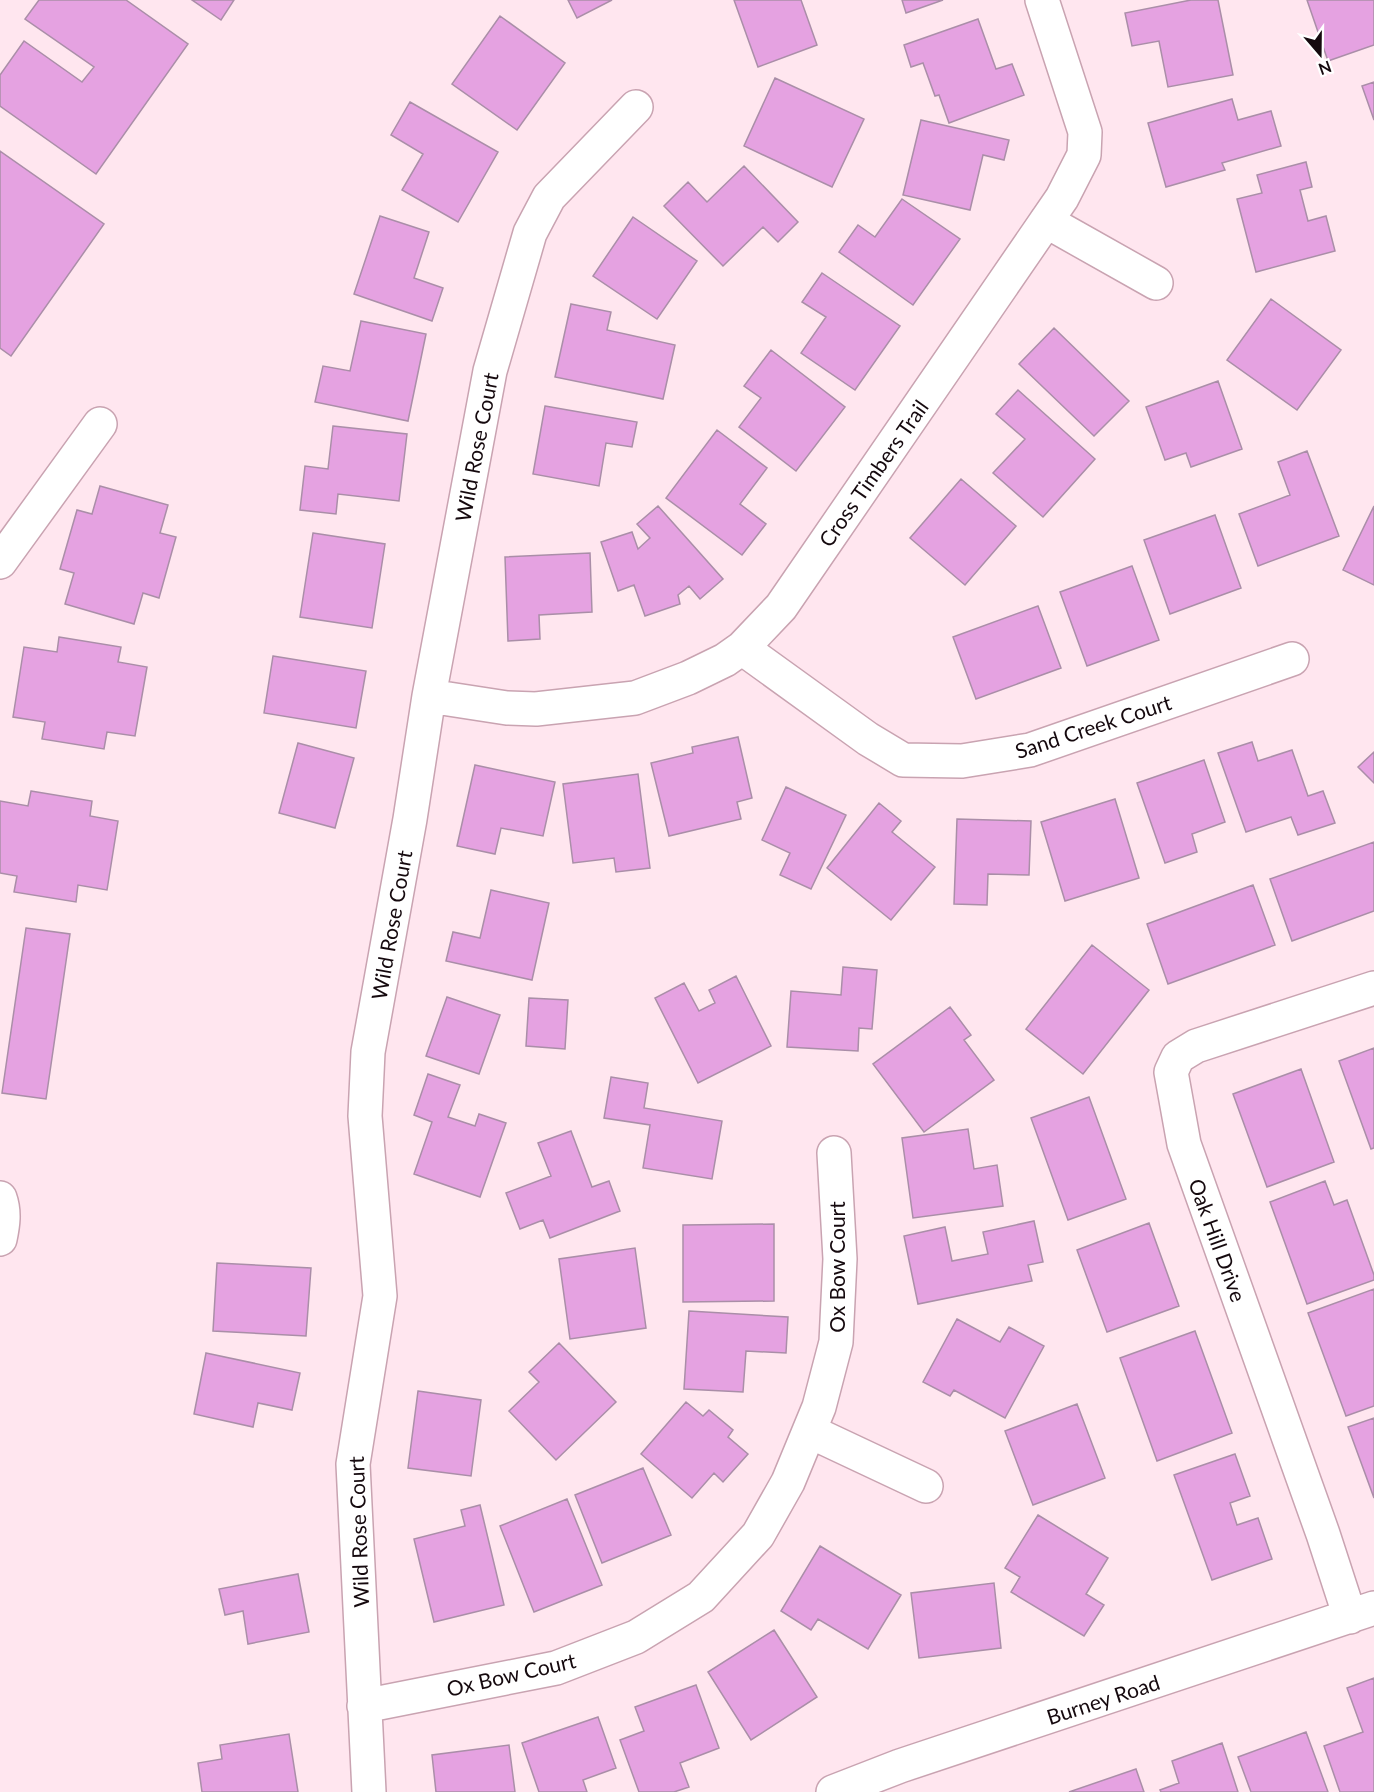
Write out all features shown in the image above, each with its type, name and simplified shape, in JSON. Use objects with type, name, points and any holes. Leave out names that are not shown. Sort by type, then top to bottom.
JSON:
[{"type":"street","name":"Cross Timbers Trail","points":[[429,696],[507,708],[536,709],[635,698],[688,678],[725,660],[742,648],[781,607],[1062,198],[1084,155],[1085,132],[1042,0]]},
{"type":"street","name":"Wild Rose Court","points":[[369,1792],[352,1464],[380,1296],[365,1116],[368,1052],[410,819],[429,696],[490,371],[530,233],[549,197],[636,107]]},
{"type":"street","points":[[1046,221],[1156,283]]},
{"type":"street","points":[[0,562],[100,424]]},
{"type":"street","name":"Sand Creek Court","points":[[742,648],[868,739],[903,760],[962,761],[1030,750],[1292,659]]},
{"type":"street","name":"Oak Hill Drive","points":[[1362,1612],[1323,1534],[1184,1144],[1172,1072],[1178,1057],[1196,1046],[1374,988]]},
{"type":"street","name":"Ox Bow Court","points":[[364,1706],[556,1668],[636,1637],[701,1597],[758,1535],[788,1482],[819,1407],[836,1342],[840,1259],[834,1153]]},
{"type":"street","points":[[0,1198],[3,1206],[0,1239]]},
{"type":"street","points":[[809,1431],[926,1486]]},
{"type":"street","name":"Burney Road","points":[[833,1792],[905,1779],[1362,1612]]},
{"type":"building","points":[[39,0],[126,0],[188,44],[96,174],[0,106],[0,75],[24,41],[82,82],[94,67],[25,19]]},
{"type":"building","points":[[192,0],[234,0],[221,20]]},
{"type":"building","points":[[568,0],[612,0],[577,18]]},
{"type":"building","points":[[734,0],[801,0],[817,45],[758,67]]},
{"type":"building","points":[[902,0],[943,0],[906,13]]},
{"type":"building","points":[[1191,0],[1218,0],[1233,75],[1168,87],[1159,41],[1132,46],[1125,13]]},
{"type":"building","points":[[1307,0],[1374,0],[1374,45],[1328,61]]},
{"type":"building","points":[[500,16],[565,63],[517,130],[452,84]]},
{"type":"building","points":[[978,19],[996,69],[1012,64],[1024,95],[949,123],[939,95],[935,96],[923,63],[911,67],[904,45]]},
{"type":"building","points":[[775,78],[864,119],[832,187],[744,146]]},
{"type":"building","points":[[1374,82],[1374,120],[1362,86]]},
{"type":"building","points":[[1232,99],[1238,120],[1271,111],[1281,146],[1222,163],[1225,170],[1166,187],[1148,123]]},
{"type":"building","points":[[410,102],[498,152],[458,222],[402,190],[423,154],[391,135]]},
{"type":"building","points":[[921,120],[1009,140],[1004,160],[983,155],[970,210],[903,195]]},
{"type":"building","points":[[0,151],[104,224],[11,356],[0,348]]},
{"type":"building","points":[[1306,162],[1312,187],[1300,190],[1308,221],[1326,216],[1335,251],[1256,272],[1237,199],[1262,193],[1257,175]]},
{"type":"building","points":[[744,166],[798,222],[778,242],[763,227],[723,266],[664,206],[688,182],[707,202]]},
{"type":"building","points":[[902,199],[960,239],[913,305],[839,252],[858,225],[875,237]]},
{"type":"building","points":[[380,216],[429,232],[414,278],[443,288],[432,321],[354,294]]},
{"type":"building","points":[[633,217],[697,261],[657,319],[593,276]]},
{"type":"building","points":[[822,273],[900,326],[855,390],[801,353],[826,317],[802,302]]},
{"type":"building","points":[[1271,299],[1341,350],[1297,410],[1227,360]]},
{"type":"building","points":[[571,304],[611,312],[607,330],[675,345],[663,399],[555,377]]},
{"type":"building","points":[[361,321],[426,334],[408,421],[315,402],[323,366],[350,371]]},
{"type":"building","points":[[1054,328],[1129,401],[1094,436],[1019,364]]},
{"type":"building","points":[[771,350],[845,407],[796,471],[739,427],[761,398],[744,386]]},
{"type":"building","points":[[1218,381],[1242,449],[1191,467],[1186,453],[1165,460],[1146,407]]},
{"type":"building","points":[[1018,390],[1095,459],[1043,517],[993,473],[1025,439],[996,414]]},
{"type":"building","points":[[545,406],[637,422],[632,447],[606,443],[599,486],[533,474]]},
{"type":"building","points":[[333,426],[407,434],[399,501],[338,494],[336,514],[300,510],[305,466],[328,469]]},
{"type":"building","points":[[717,430],[767,468],[740,504],[766,524],[742,555],[666,498]]},
{"type":"building","points":[[1307,451],[1339,536],[1258,566],[1239,514],[1290,495],[1278,462]]},
{"type":"building","points":[[961,479],[1016,526],[965,585],[910,538]]},
{"type":"building","points":[[100,486],[168,505],[160,533],[176,537],[159,598],[143,593],[134,624],[65,604],[74,573],[60,569],[77,510],[92,514]]},
{"type":"building","points":[[658,506],[723,579],[700,599],[689,586],[678,595],[680,604],[645,616],[634,585],[618,591],[601,542],[632,532],[638,549],[650,538],[637,524]]},
{"type":"building","points":[[1374,506],[1374,585],[1343,570]]},
{"type":"building","points":[[1215,515],[1241,588],[1170,614],[1144,540]]},
{"type":"building","points":[[313,533],[385,544],[372,628],[300,617]]},
{"type":"building","points":[[590,553],[592,612],[539,615],[540,639],[508,641],[505,557]]},
{"type":"building","points":[[1132,566],[1159,640],[1087,666],[1060,592]]},
{"type":"building","points":[[1038,606],[1061,668],[976,699],[953,637]]},
{"type":"building","points":[[59,637],[121,647],[118,662],[147,667],[135,736],[107,732],[104,749],[42,739],[45,722],[13,717],[24,647],[57,652]]},
{"type":"building","points":[[273,656],[366,671],[356,728],[264,713]]},
{"type":"building","points":[[738,737],[752,798],[737,802],[741,819],[669,836],[651,763],[693,753],[692,747]]},
{"type":"building","points":[[1252,742],[1258,761],[1292,750],[1308,796],[1323,791],[1335,823],[1298,835],[1291,817],[1246,832],[1218,753]]},
{"type":"building","points":[[298,743],[354,758],[335,828],[279,813]]},
{"type":"building","points":[[1374,752],[1374,783],[1358,767]]},
{"type":"building","points":[[1204,760],[1225,822],[1192,834],[1197,852],[1165,863],[1137,783]]},
{"type":"building","points":[[475,765],[555,782],[543,836],[501,828],[495,854],[457,846]]},
{"type":"building","points":[[638,774],[650,868],[616,872],[614,858],[573,863],[563,784]]},
{"type":"building","points":[[786,787],[846,815],[811,889],[780,875],[790,853],[762,840]]},
{"type":"building","points":[[31,791],[92,801],[90,816],[118,821],[107,890],[78,885],[76,902],[14,892],[17,876],[0,873],[0,801],[28,806]]},
{"type":"building","points":[[1115,799],[1139,878],[1065,901],[1041,822]]},
{"type":"building","points":[[879,803],[901,821],[892,832],[935,867],[891,920],[827,868]]},
{"type":"building","points":[[957,819],[1031,821],[1029,875],[988,874],[987,905],[954,904]]},
{"type":"building","points":[[1374,842],[1374,911],[1292,941],[1270,879]]},
{"type":"building","points":[[1253,885],[1275,945],[1168,984],[1147,924]]},
{"type":"building","points":[[491,890],[549,903],[532,980],[446,961],[453,932],[480,938]]},
{"type":"building","points":[[26,928],[70,934],[46,1099],[2,1093]]},
{"type":"building","points":[[1092,945],[1149,990],[1083,1074],[1026,1029]]},
{"type":"building","points":[[843,967],[877,970],[872,1029],[859,1028],[858,1051],[787,1047],[791,991],[841,995]]},
{"type":"building","points":[[736,976],[771,1046],[698,1083],[655,998],[684,983],[699,1011],[715,1003],[709,990]]},
{"type":"building","points":[[447,997],[500,1015],[479,1074],[426,1056]]},
{"type":"building","points":[[529,998],[568,1000],[565,1049],[526,1046]]},
{"type":"building","points":[[950,1007],[971,1035],[964,1040],[994,1080],[924,1132],[873,1064]]},
{"type":"building","points":[[1374,1048],[1374,1148],[1371,1149],[1339,1061]]},
{"type":"building","points":[[1301,1069],[1334,1162],[1267,1187],[1233,1094]]},
{"type":"building","points":[[428,1074],[460,1085],[448,1117],[475,1126],[479,1114],[506,1123],[480,1197],[414,1174],[432,1122],[414,1115]]},
{"type":"building","points":[[611,1077],[648,1083],[644,1108],[722,1121],[712,1179],[643,1168],[650,1125],[604,1118]]},
{"type":"building","points":[[1089,1097],[1126,1199],[1068,1220],[1031,1118]]},
{"type":"building","points":[[968,1129],[974,1169],[997,1165],[1003,1206],[913,1218],[902,1138]]},
{"type":"building","points":[[571,1131],[592,1187],[609,1181],[620,1211],[550,1238],[543,1220],[520,1229],[506,1193],[551,1176],[538,1143]]},
{"type":"building","points":[[1325,1181],[1334,1205],[1347,1200],[1374,1280],[1307,1304],[1270,1202]]},
{"type":"building","points":[[1034,1221],[1043,1262],[1028,1265],[1032,1281],[918,1304],[904,1236],[945,1227],[952,1261],[988,1254],[983,1232]]},
{"type":"building","points":[[1149,1223],[1179,1306],[1107,1332],[1077,1250]]},
{"type":"building","points":[[774,1224],[774,1301],[683,1302],[683,1225]]},
{"type":"building","points":[[635,1248],[646,1328],[570,1339],[559,1259]]},
{"type":"building","points":[[217,1263],[311,1268],[306,1336],[213,1331]]},
{"type":"building","points":[[1374,1289],[1374,1406],[1346,1416],[1308,1313]]},
{"type":"building","points":[[689,1311],[788,1317],[786,1353],[746,1351],[743,1392],[684,1389]]},
{"type":"building","points":[[957,1319],[1000,1342],[1009,1327],[1044,1346],[1005,1418],[954,1390],[950,1396],[923,1382]]},
{"type":"building","points":[[1195,1331],[1232,1433],[1157,1461],[1120,1358]]},
{"type":"building","points":[[559,1343],[616,1402],[556,1460],[509,1411],[539,1382],[529,1372]]},
{"type":"building","points":[[206,1353],[300,1373],[292,1410],[258,1403],[253,1427],[194,1414]]},
{"type":"building","points":[[418,1391],[481,1400],[471,1476],[408,1468]]},
{"type":"building","points":[[686,1402],[703,1416],[709,1410],[733,1430],[728,1437],[748,1454],[723,1482],[714,1473],[692,1498],[641,1454]]},
{"type":"building","points":[[1077,1404],[1105,1478],[1033,1505],[1005,1431]]},
{"type":"building","points":[[1374,1418],[1374,1498],[1348,1427]]},
{"type":"building","points":[[1235,1454],[1250,1496],[1230,1503],[1237,1525],[1258,1518],[1272,1559],[1212,1580],[1174,1475]]},
{"type":"building","points":[[643,1468],[671,1535],[602,1563],[575,1495]]},
{"type":"building","points":[[567,1499],[602,1585],[534,1612],[500,1526]]},
{"type":"building","points":[[480,1505],[504,1605],[434,1622],[414,1539],[465,1526],[461,1510]]},
{"type":"building","points":[[1038,1515],[1108,1558],[1086,1594],[1104,1605],[1084,1636],[1011,1592],[1020,1577],[1005,1568]]},
{"type":"building","points":[[820,1546],[901,1595],[868,1649],[818,1619],[811,1630],[781,1611]]},
{"type":"building","points":[[298,1574],[309,1632],[248,1644],[243,1611],[225,1615],[219,1589]]},
{"type":"building","points":[[994,1583],[1001,1648],[919,1658],[911,1593]]},
{"type":"building","points":[[774,1630],[817,1697],[751,1740],[708,1672]]},
{"type":"building","points":[[1374,1678],[1374,1792],[1340,1792],[1324,1746],[1363,1732],[1347,1688]]},
{"type":"building","points":[[696,1685],[719,1748],[680,1763],[689,1787],[674,1792],[639,1792],[620,1740],[644,1731],[635,1707]]},
{"type":"building","points":[[598,1717],[616,1768],[583,1780],[587,1792],[539,1792],[522,1743]]},
{"type":"building","points":[[1306,1732],[1328,1792],[1251,1792],[1238,1757]]},
{"type":"building","points":[[289,1734],[298,1792],[202,1792],[198,1763],[222,1759],[220,1745]]},
{"type":"building","points":[[1222,1743],[1238,1792],[1161,1792],[1160,1790],[1179,1783],[1172,1761]]},
{"type":"building","points":[[509,1745],[515,1792],[436,1792],[432,1755]]},
{"type":"building","points":[[1136,1769],[1144,1792],[1069,1792]]}]
